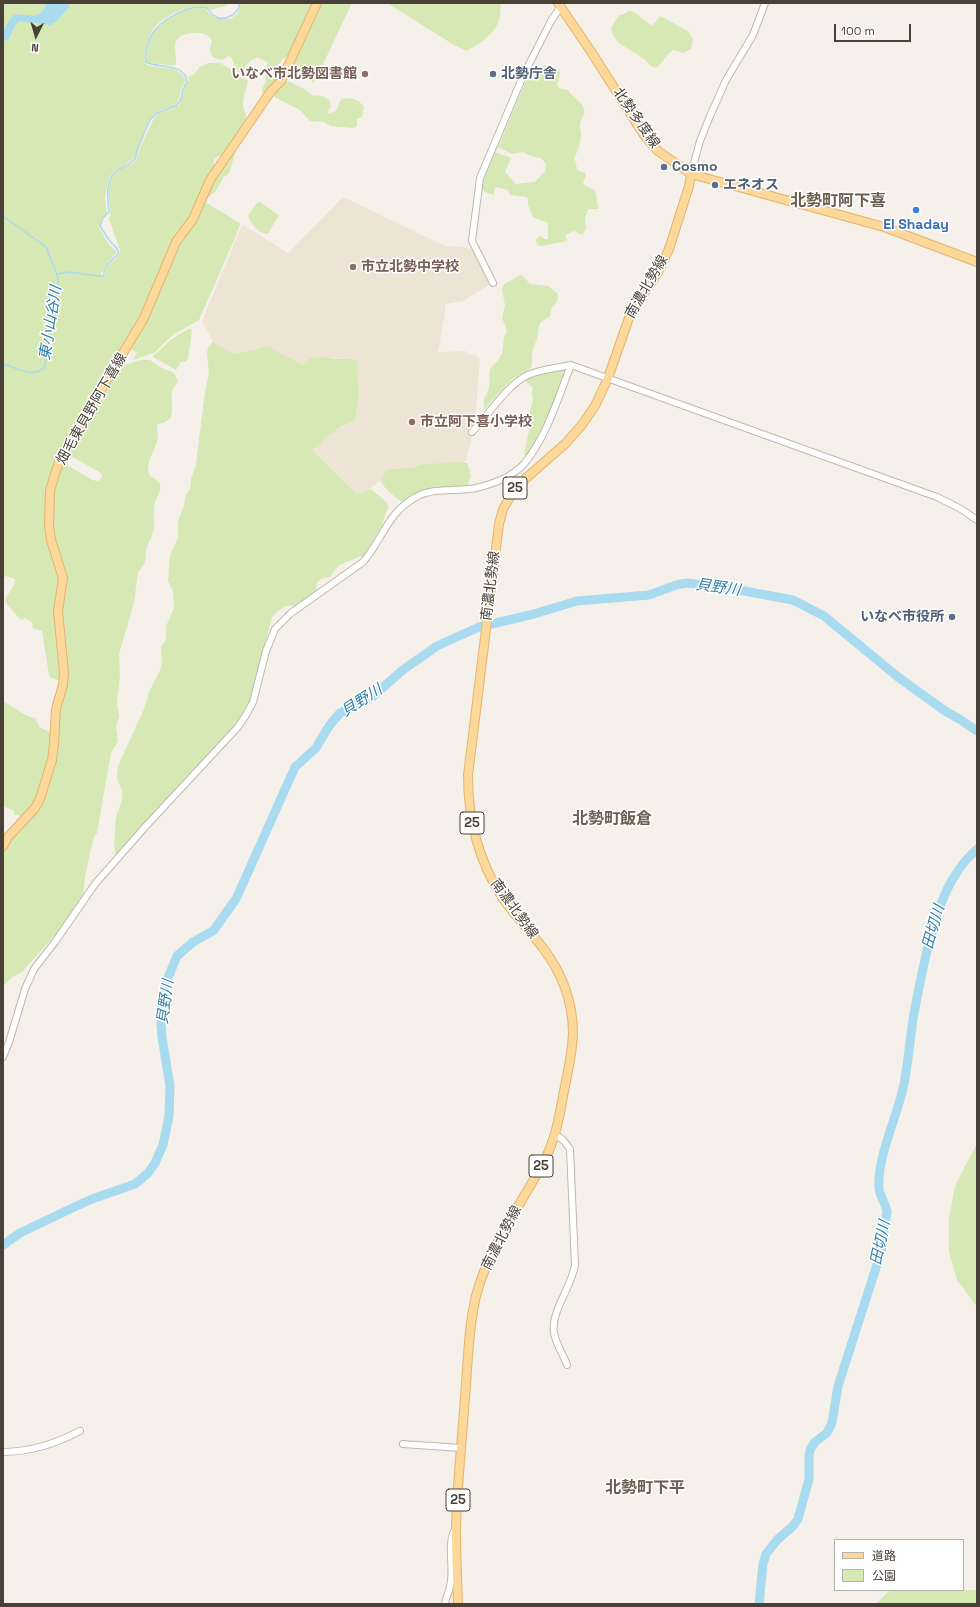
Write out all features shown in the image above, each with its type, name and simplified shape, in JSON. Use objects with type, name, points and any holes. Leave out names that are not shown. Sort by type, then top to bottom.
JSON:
[{"type":"main road","name":"畑毛東貝野阿下喜線","points":[[3,846],[8,837],[35,808],[40,799],[52,760],[56,710],[63,685],[64,673],[58,611],[63,578],[51,540],[49,506],[50,491],[60,459],[144,318],[176,242],[193,219],[210,180],[271,91],[281,81],[317,3]]},
{"type":"main road","name":"北勢多度線","points":[[560,5],[644,134],[658,151],[691,174],[884,227],[977,262]]},
{"type":"main road","name":"南濃北勢線","points":[[458,1604],[456,1527],[470,1335],[476,1296],[488,1260],[546,1157],[554,1134],[572,1049],[572,1013],[565,986],[554,963],[496,888],[479,850],[471,819],[468,775],[499,524],[506,501],[522,481],[558,451],[577,431],[595,406],[608,378],[630,315],[658,272],[669,249],[689,186],[691,174]]},
{"type":"street","points":[[691,174],[700,141],[710,116],[726,80],[753,36],[765,3]]},
{"type":"street","points":[[493,283],[472,241],[480,178],[523,76],[560,5]]},
{"type":"street","points":[[3,1057],[25,989],[34,970],[95,884],[146,826],[238,727],[246,715],[254,702],[266,651],[275,629],[292,614],[363,562],[368,557],[386,525],[408,503],[417,497],[431,492],[467,490],[490,485],[515,471],[524,464],[545,427],[571,365]]},
{"type":"street","points":[[472,432],[511,387],[522,378],[530,374],[571,365],[746,430],[937,497],[961,509],[977,520]]},
{"type":"street","points":[[554,1134],[563,1140],[570,1149],[575,1264],[572,1279],[556,1315],[553,1326],[556,1341],[567,1365]]},
{"type":"street","points":[[3,1452],[25,1451],[43,1447],[80,1431]]},
{"type":"street","points":[[403,1444],[461,1448]]},
{"type":"street","points":[[445,1604],[450,1586],[451,1538],[456,1527]]},
{"type":"shaded area","name":"市立北勢中学校","points":[[343,197],[445,246],[471,249],[490,281],[490,284],[463,301],[445,304],[445,314],[438,352],[466,351],[467,354],[476,355],[480,359],[476,423],[470,429],[469,435],[472,435],[466,461],[424,464],[409,468],[388,469],[382,476],[381,481],[363,493],[357,494],[311,450],[336,430],[355,420],[359,397],[357,364],[355,359],[310,358],[305,364],[301,364],[268,346],[237,354],[213,342],[202,321],[243,225],[288,253]]},
{"type":"green space","points":[[3,3],[230,3],[212,10],[205,7],[197,7],[179,11],[163,20],[151,33],[144,55],[146,64],[168,68],[179,72],[183,75],[186,81],[181,88],[180,96],[176,104],[172,107],[158,111],[149,120],[134,158],[111,175],[107,184],[105,198],[107,214],[102,218],[99,228],[108,243],[117,252],[105,266],[104,271],[101,274],[102,277],[108,266],[116,259],[120,250],[109,219],[110,181],[115,173],[136,160],[154,118],[159,113],[178,106],[182,99],[184,88],[189,80],[188,77],[194,74],[200,67],[208,63],[220,63],[232,70],[237,78],[244,77],[248,81],[243,103],[246,119],[222,154],[214,159],[214,167],[142,315],[122,352],[115,356],[106,367],[105,375],[98,385],[99,388],[94,393],[88,395],[87,398],[89,405],[47,488],[45,514],[60,582],[54,607],[61,669],[60,678],[58,680],[51,678],[49,675],[42,631],[33,628],[32,622],[25,618],[21,620],[5,602],[15,579],[6,576],[3,578]]},
{"type":"green space","points":[[241,3],[314,3],[291,53],[282,60],[276,68],[266,69],[268,62],[255,58],[248,63],[242,74],[239,74],[231,57],[228,56],[222,60],[214,58],[210,51],[212,41],[210,37],[196,33],[184,35],[176,41],[175,66],[146,61],[153,34],[170,18],[189,9],[202,8],[215,17],[230,19],[238,13]]},
{"type":"green space","points":[[322,3],[352,3],[314,83],[292,68]]},
{"type":"green space","points":[[387,3],[501,3],[500,17],[494,30],[477,45],[467,51],[454,45]]},
{"type":"green space","points":[[629,11],[634,12],[652,26],[660,16],[688,31],[693,39],[691,49],[683,53],[673,50],[657,68],[651,66],[644,59],[619,43],[614,37],[611,28],[619,15]]},
{"type":"green space","points":[[289,58],[282,74],[267,93],[262,93],[262,89],[266,82],[265,75],[275,73]]},
{"type":"green space","points":[[544,65],[557,68],[559,70],[560,75],[557,84],[559,88],[568,90],[583,106],[584,114],[580,125],[580,140],[578,150],[574,158],[577,170],[585,173],[586,176],[583,182],[585,186],[592,188],[595,191],[598,209],[589,209],[585,217],[586,229],[582,235],[574,231],[565,235],[567,241],[541,246],[537,245],[536,240],[539,236],[543,237],[544,239],[548,239],[548,223],[533,217],[528,205],[527,197],[510,195],[508,190],[495,187],[494,195],[482,190],[483,181],[495,152],[511,158],[505,172],[515,184],[535,182],[545,171],[546,164],[541,158],[531,156],[523,152],[512,154],[498,147],[531,69],[535,67],[541,69]]},
{"type":"green space","points":[[288,81],[306,90],[314,97],[316,95],[328,99],[331,106],[328,111],[329,114],[337,110],[340,100],[350,98],[356,100],[364,107],[362,117],[357,119],[357,126],[353,128],[331,126],[324,122],[310,121],[300,110],[274,97],[274,94],[284,82]]},
{"type":"green space","points":[[233,150],[235,154],[229,173],[224,177],[215,192],[207,198],[208,192]]},
{"type":"green space","points":[[260,202],[279,215],[268,234],[255,228],[248,215],[257,203]]},
{"type":"green space","points":[[203,203],[207,203],[240,224],[199,320],[174,334],[154,353],[133,360],[137,353],[130,348],[147,319],[179,243]]},
{"type":"green space","points":[[522,275],[530,284],[548,286],[558,294],[557,302],[552,307],[550,316],[541,322],[539,326],[538,335],[532,353],[532,366],[528,370],[513,378],[484,409],[484,399],[490,383],[489,373],[491,367],[498,361],[502,354],[504,338],[507,331],[502,318],[505,305],[502,290],[503,285]]},
{"type":"green space","points":[[188,329],[191,329],[192,331],[188,359],[185,362],[181,362],[176,370],[153,357],[153,355],[169,341]]},
{"type":"green space","points":[[213,342],[236,354],[268,346],[301,364],[305,364],[310,358],[327,357],[332,359],[355,359],[357,364],[359,397],[355,421],[338,429],[312,450],[357,494],[363,493],[370,489],[382,498],[389,506],[381,527],[363,557],[361,556],[339,565],[330,577],[321,579],[317,582],[316,592],[297,606],[283,608],[272,617],[253,692],[250,701],[239,720],[116,855],[114,843],[116,817],[121,802],[122,793],[122,788],[117,780],[118,766],[144,709],[149,692],[160,670],[162,661],[161,646],[166,640],[166,626],[174,608],[173,591],[168,581],[170,555],[178,538],[178,521],[184,506],[186,495],[190,489],[191,479],[196,464],[205,392],[209,373],[207,353],[208,347]]},
{"type":"green space","points":[[140,360],[150,360],[160,367],[174,373],[178,381],[172,391],[172,412],[170,419],[166,422],[158,424],[157,442],[148,465],[149,475],[159,482],[160,492],[154,504],[154,527],[147,547],[144,565],[138,572],[134,603],[119,654],[120,675],[117,703],[119,716],[116,726],[118,741],[111,753],[97,833],[94,836],[86,871],[83,894],[58,932],[22,972],[14,976],[3,986],[3,850],[10,839],[40,804],[62,697],[60,557],[52,529],[52,495],[62,462],[92,480],[98,481],[101,479],[102,474],[98,471],[67,454],[119,367]]},
{"type":"green space","points":[[565,369],[567,370],[558,392],[538,435],[526,456],[524,454],[531,421],[529,415],[533,400],[533,388],[526,382],[532,377]]},
{"type":"green space","points":[[467,463],[471,475],[468,485],[404,502],[391,493],[381,481],[382,476],[388,469],[409,468],[424,464]]},
{"type":"green space","points":[[3,702],[27,716],[36,718],[39,727],[48,731],[52,736],[50,755],[40,789],[37,797],[22,817],[14,815],[14,811],[3,806]]},
{"type":"green space","points":[[977,1143],[977,1307],[957,1280],[949,1252],[949,1219],[955,1186]]},
{"type":"green space","points":[[977,1590],[977,1604],[876,1604],[888,1592]]},
{"type":"water","points":[[47,3],[68,3],[69,7],[57,21],[50,25],[19,21],[15,25],[9,39],[3,41],[3,34],[9,20],[14,15],[36,15],[40,13]]},
{"type":"waterway","name":"東小山谷川","points":[[3,364],[19,370],[31,372],[41,370],[45,366],[47,339],[55,315],[55,304],[59,288],[57,274],[69,272],[103,276],[107,265],[118,254],[118,250],[100,226],[103,218],[109,212],[108,185],[110,180],[117,171],[135,159],[150,120],[157,113],[176,106],[181,99],[183,89],[187,82],[181,71],[146,62],[146,53],[152,34],[160,25],[172,16],[186,10],[200,7],[207,8],[216,17],[225,18],[233,15],[239,8],[240,3]]},
{"type":"waterway","points":[[3,216],[46,247],[57,274]]},
{"type":"waterway","name":"貝野川","points":[[3,1245],[20,1233],[68,1210],[92,1199],[135,1184],[148,1173],[155,1163],[163,1145],[169,1116],[170,1086],[161,1024],[165,985],[177,956],[193,942],[213,931],[236,899],[295,767],[316,748],[329,726],[340,713],[372,697],[404,669],[437,646],[479,627],[534,614],[577,601],[649,595],[686,583],[717,586],[793,600],[824,616],[898,677],[945,711],[977,731]]},
{"type":"waterway","name":"田切川","points":[[759,1604],[763,1564],[766,1554],[778,1539],[793,1526],[798,1519],[809,1479],[809,1455],[811,1448],[815,1442],[827,1433],[832,1423],[838,1386],[881,1252],[887,1212],[879,1190],[879,1175],[884,1149],[904,1084],[913,1019],[933,926],[947,890],[953,879],[960,868],[977,849]]},
{"type":"place","name":"いなべ市北勢図書館","points":[[365,74]]},
{"type":"place","name":"北勢庁舎","points":[[493,74]]},
{"type":"place","name":"Cosmo","points":[[664,167]]},
{"type":"place","name":"エネオス","points":[[715,185]]},
{"type":"place","name":"El Shaday","points":[[916,210]]},
{"type":"place","name":"市立北勢中学校","points":[[353,267]]},
{"type":"place","name":"市立阿下喜小学校","points":[[412,422]]},
{"type":"place","name":"いなべ市役所","points":[[952,617]]},
{"type":"district","name":"北勢町阿下喜","points":[[838,202]]},
{"type":"district","name":"北勢町飯倉","points":[[612,820]]},
{"type":"district","name":"北勢町下平","points":[[645,1489]]}]
